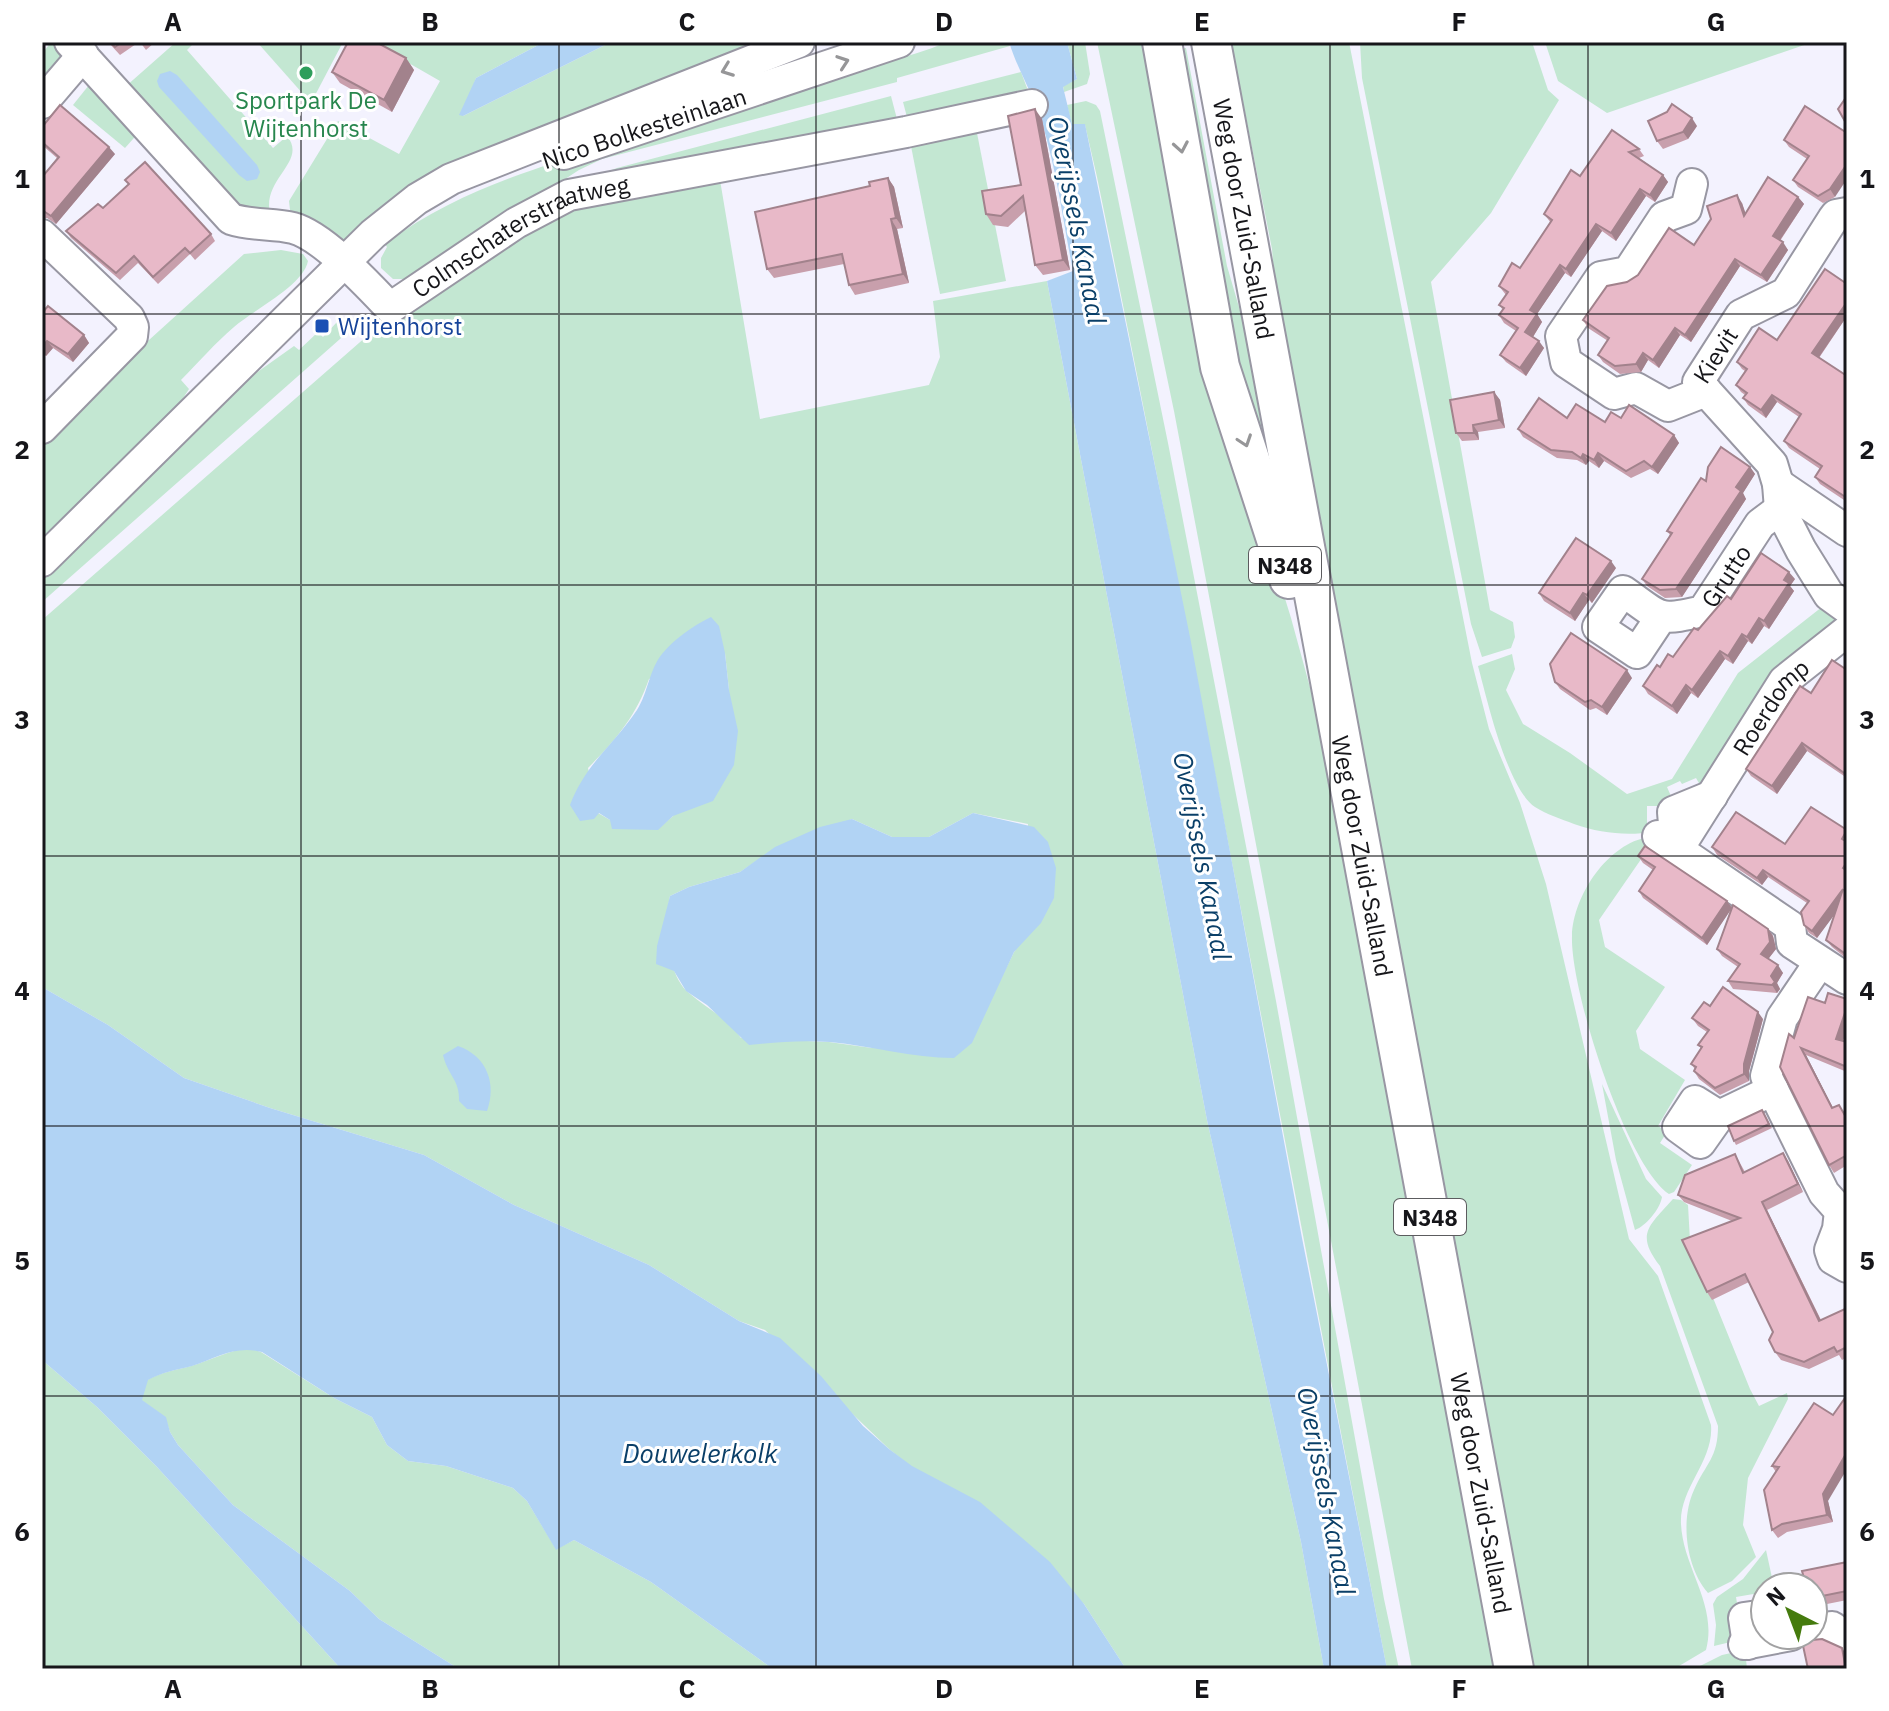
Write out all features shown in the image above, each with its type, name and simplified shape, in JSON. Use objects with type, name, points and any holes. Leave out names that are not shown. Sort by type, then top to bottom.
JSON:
[{"type":"main road","name":"Weg door Zuid-Salland","points":[[1162,42],[1220,367],[1347,765]]},
{"type":"main road","name":"Weg door Zuid-Salland","points":[[1211,42],[1514,1669]]},
{"type":"street","name":"Nico Bolkesteinlaan","points":[[42,561],[344,263],[417,199],[451,179],[799,42]]},
{"type":"street","name":"Nico Bolkesteinlaan","points":[[390,220],[470,185],[899,42]]},
{"type":"street","points":[[42,103],[76,48]]},
{"type":"street","name":"Colmschaterstraatweg","points":[[76,48],[231,219],[250,225],[280,226],[301,231],[344,263],[390,308],[516,223],[569,195],[1032,105]]},
{"type":"street","name":"Kievit","points":[[1692,184],[1686,209],[1664,217],[1628,272],[1601,277],[1561,336],[1566,362],[1614,394],[1636,388],[1668,406],[1706,391],[1698,382],[1741,315],[1786,293],[1836,215],[1847,213]]},
{"type":"street","points":[[42,235],[129,318],[133,327],[132,336],[42,428]]},
{"type":"street","points":[[1706,391],[1772,464],[1779,497],[1818,581],[1829,595],[1847,608]]},
{"type":"street","points":[[1779,497],[1847,531]]},
{"type":"street","name":"Grutto","points":[[1661,617],[1670,619],[1703,611],[1779,497]]},
{"type":"street","name":"Roerdomp","points":[[1847,631],[1784,681],[1712,796],[1670,845],[1790,926],[1792,943],[1847,979]]},
{"type":"street","points":[[1820,962],[1782,1018],[1766,1076],[1824,1193],[1840,1211],[1838,1229],[1830,1250],[1833,1259],[1847,1267]]},
{"type":"street","points":[[1719,1116],[1773,1090]]},
{"type":"street","points":[[1829,1628],[1847,1638]]},
{"type":"green space","points":[[51,42],[57,42],[60,61],[42,87],[42,54]]},
{"type":"green space","points":[[176,42],[195,42],[187,50],[273,148],[287,136],[292,145],[289,163],[272,190],[270,214],[249,218],[125,87]]},
{"type":"green space","name":"Sportpark De Wijtenhorst","points":[[257,42],[343,42],[311,103]]},
{"type":"green space","points":[[372,42],[544,42],[476,78],[463,116],[611,42],[776,42],[342,241],[295,216],[290,210],[289,201],[338,121],[399,154],[440,81]]},
{"type":"green space","points":[[947,42],[1009,42],[1010,46],[897,78],[897,82],[602,159],[579,170],[412,279],[393,279],[381,268],[381,258],[387,247],[385,244],[439,210],[494,184],[741,102],[819,78],[916,54]]},
{"type":"green space","points":[[1067,42],[1085,42],[1090,74],[1087,84],[1064,92],[1063,86],[1077,79]]},
{"type":"green space","points":[[1097,42],[1147,42],[1248,479],[1291,618],[1331,764],[1501,1669],[1412,1669],[1174,411]]},
{"type":"green space","points":[[1231,42],[1349,42],[1472,663],[1489,729],[1520,803],[1546,884],[1629,1239],[1658,1276],[1711,1425],[1707,1451],[1685,1498],[1681,1524],[1687,1556],[1704,1602],[1708,1633],[1706,1650],[1674,1669],[1529,1669],[1280,347],[1272,249]]},
{"type":"green space","points":[[1360,42],[1532,42],[1548,90],[1559,100],[1491,213],[1431,282],[1490,610],[1513,622],[1515,637],[1511,648],[1482,657],[1471,624],[1362,78]]},
{"type":"green space","points":[[1545,42],[1813,42],[1607,113],[1558,81]]},
{"type":"green space","points":[[1186,48],[1227,266],[1253,355],[1274,458],[1259,462],[1173,50]]},
{"type":"green space","points":[[1021,72],[1033,94],[908,121],[903,102]]},
{"type":"green space","points":[[93,80],[141,130],[125,148],[73,105]]},
{"type":"green space","points":[[891,96],[898,123],[595,176],[617,168]]},
{"type":"green space","points":[[1086,101],[1096,105],[1100,111],[1168,443],[1276,1001],[1399,1669],[1387,1669],[1172,550],[1097,177],[1085,125],[1072,125],[1067,105]]},
{"type":"green space","points":[[976,128],[1006,281],[940,294],[910,141]]},
{"type":"green space","points":[[719,174],[760,419],[929,385],[940,357],[933,301],[1047,281],[1207,1120],[1301,1542],[1324,1669],[1126,1669],[1084,1604],[889,1449],[765,1330],[739,1321],[649,1265],[514,1205],[424,1155],[184,1078],[108,1025],[42,987],[42,620],[391,315],[552,210]],"holes":[[[725,653],[729,690],[673,816],[658,829],[610,820],[598,813],[588,768],[624,727],[649,679]],[[973,813],[1028,824],[1022,941],[989,1003],[872,1048],[829,1042],[741,1038],[730,1025],[689,993],[675,974],[667,920],[670,896],[740,872],[758,860],[852,819],[892,837],[929,837]]]},
{"type":"green space","points":[[281,250],[303,254],[308,261],[297,279],[213,346],[181,380],[189,389],[178,406],[42,540],[42,439],[135,349],[149,340],[244,254]]},
{"type":"green space","points":[[337,322],[347,332],[340,339],[42,602],[42,577],[235,388],[294,346],[299,350],[318,332],[323,337]]},
{"type":"green space","points":[[1827,603],[1841,616],[1704,792],[1696,778],[1682,784],[1680,781],[1667,787],[1674,803],[1672,806],[1647,806],[1647,823],[1653,823],[1653,832],[1632,834],[1593,830],[1549,814],[1525,797],[1499,742],[1478,666],[1512,654],[1515,669],[1506,690],[1523,724],[1627,794],[1672,779],[1738,673]]},
{"type":"green space","points":[[1649,837],[1655,839],[1599,920],[1605,947],[1665,987],[1636,1031],[1640,1049],[1685,1080],[1658,1126],[1667,1132],[1660,1143],[1692,1165],[1674,1192],[1669,1194],[1652,1177],[1619,1114],[1590,1033],[1580,995],[1572,936],[1579,904],[1596,874],[1620,849]]},
{"type":"green space","points":[[1602,1084],[1646,1179],[1662,1197],[1652,1216],[1635,1230],[1616,1160]]},
{"type":"green space","points":[[1673,1199],[1688,1205],[1690,1241],[1759,1406],[1787,1393],[1788,1399],[1748,1478],[1743,1525],[1756,1557],[1732,1581],[1708,1593],[1690,1557],[1686,1529],[1694,1490],[1714,1453],[1718,1426],[1647,1238],[1652,1224]]},
{"type":"green space","points":[[248,1348],[261,1352],[334,1398],[372,1417],[387,1445],[408,1461],[446,1466],[513,1488],[527,1501],[556,1549],[574,1540],[651,1582],[773,1669],[459,1669],[379,1619],[350,1591],[233,1505],[178,1445],[165,1417],[141,1400],[147,1380],[153,1377]]},
{"type":"green space","points":[[42,1360],[97,1407],[157,1467],[341,1669],[42,1669]]},
{"type":"green space","points":[[1766,1550],[1771,1571],[1749,1571]]},
{"type":"green space","points":[[1749,1571],[1749,1595],[1736,1597],[1743,1639],[1714,1646],[1716,1625],[1713,1604],[1717,1597]]},
{"type":"green space","points":[[1745,1650],[1747,1669],[1694,1669],[1722,1655]]},
{"type":"water","points":[[544,42],[611,42],[463,116],[459,115],[476,78]]},
{"type":"water","name":"Overijssels Kanaal","points":[[1009,42],[1067,42],[1077,79],[1063,87],[1072,124],[1085,124],[1190,637],[1302,1238],[1387,1669],[1324,1669],[1301,1542],[1207,1120],[1047,281],[1073,271],[1052,159],[1039,113]]},
{"type":"water","points":[[170,71],[177,75],[257,165],[260,172],[257,179],[247,181],[239,175],[159,87],[157,81],[160,74]]},
{"type":"water","points":[[711,617],[719,626],[738,731],[734,765],[713,801],[673,816],[658,830],[612,829],[610,820],[599,813],[594,819],[580,821],[570,805],[576,790],[637,710],[658,660],[678,638]]},
{"type":"water","points":[[973,813],[1034,827],[1048,842],[1056,868],[1054,898],[1041,923],[1014,952],[972,1043],[954,1058],[830,1042],[749,1045],[707,1005],[686,991],[674,971],[656,964],[657,946],[670,896],[740,872],[775,847],[820,827],[852,819],[892,837],[929,837]]},
{"type":"water","name":"Douwelerkolk","points":[[42,987],[108,1025],[184,1078],[424,1155],[514,1205],[649,1265],[739,1321],[780,1338],[821,1376],[863,1426],[889,1449],[912,1466],[980,1502],[1050,1562],[1084,1604],[1126,1669],[773,1669],[651,1582],[574,1540],[556,1550],[527,1501],[513,1488],[446,1466],[408,1461],[387,1445],[372,1417],[334,1398],[262,1352],[235,1351],[148,1380],[142,1400],[166,1417],[178,1445],[233,1505],[350,1591],[379,1619],[459,1669],[341,1669],[157,1467],[97,1407],[42,1360]]},
{"type":"water","points":[[458,1046],[476,1057],[487,1072],[491,1091],[487,1111],[467,1109],[459,1101],[458,1088],[443,1055]]},
{"type":"building","points":[[348,42],[376,42],[406,58],[384,100],[332,72]]},
{"type":"building","points":[[1847,96],[1847,125],[1838,109]]},
{"type":"building","points":[[1672,104],[1692,118],[1683,132],[1657,141],[1648,121],[1667,112]]},
{"type":"building","points":[[60,105],[109,147],[51,216],[42,210],[42,177],[59,157],[42,142],[42,127]]},
{"type":"building","points":[[1805,106],[1847,133],[1847,164],[1830,189],[1818,196],[1793,180],[1809,156],[1784,140]]},
{"type":"building","points":[[1035,109],[1063,260],[1035,265],[1023,196],[1001,216],[986,214],[982,191],[1021,185],[1008,116]]},
{"type":"building","points":[[1612,130],[1639,149],[1629,152],[1663,175],[1650,195],[1640,189],[1611,233],[1596,224],[1566,269],[1560,265],[1530,310],[1537,314],[1525,332],[1539,341],[1520,368],[1500,355],[1518,328],[1499,315],[1504,308],[1499,305],[1508,292],[1499,286],[1512,263],[1520,268],[1552,220],[1544,214],[1571,170],[1580,176]]},
{"type":"building","points":[[145,162],[211,234],[190,253],[185,248],[153,277],[134,256],[116,273],[66,231],[98,204],[103,208],[129,184],[125,180]]},
{"type":"building","points":[[1768,177],[1798,197],[1773,236],[1783,242],[1761,275],[1735,259],[1685,335],[1675,328],[1653,360],[1643,353],[1636,364],[1615,366],[1598,355],[1609,338],[1583,320],[1607,286],[1627,282],[1638,275],[1669,228],[1694,245],[1711,219],[1707,206],[1737,195],[1744,216]]},
{"type":"building","points":[[888,178],[896,218],[891,219],[903,274],[849,285],[842,254],[767,269],[755,212],[870,186],[869,182]]},
{"type":"building","points":[[1825,269],[1847,284],[1847,302],[1812,353],[1847,376],[1847,498],[1815,477],[1822,466],[1784,441],[1801,414],[1772,395],[1761,410],[1743,398],[1747,393],[1736,385],[1747,369],[1737,362],[1759,328],[1777,340]]},
{"type":"building","points":[[48,306],[84,335],[68,354],[47,341],[42,347],[42,313]]},
{"type":"building","points":[[1494,392],[1499,420],[1473,425],[1474,433],[1456,433],[1450,400]]},
{"type":"building","points":[[1539,398],[1567,418],[1576,404],[1605,422],[1611,412],[1621,418],[1629,405],[1674,435],[1652,467],[1644,461],[1626,471],[1598,453],[1594,460],[1583,454],[1581,458],[1572,452],[1551,450],[1518,429]]},
{"type":"building","points":[[1721,447],[1750,467],[1736,487],[1741,491],[1676,589],[1660,590],[1642,579],[1672,533],[1667,531],[1701,478],[1706,481],[1708,467]]},
{"type":"building","points":[[1576,538],[1611,561],[1570,613],[1539,593]]},
{"type":"building","points":[[1761,553],[1789,572],[1784,580],[1789,583],[1764,621],[1759,618],[1747,637],[1742,634],[1728,656],[1720,651],[1692,690],[1686,685],[1672,706],[1643,686],[1668,654],[1673,657],[1694,628],[1698,630],[1727,596],[1731,599]]},
{"type":"building","points":[[1571,633],[1627,670],[1602,707],[1591,700],[1585,702],[1555,682],[1550,664]]},
{"type":"building","points":[[1832,660],[1847,670],[1847,775],[1802,743],[1772,786],[1746,769],[1800,686],[1811,693]]},
{"type":"building","points":[[1811,807],[1847,830],[1842,839],[1847,842],[1847,862],[1843,868],[1847,871],[1847,955],[1826,940],[1843,889],[1812,931],[1804,925],[1801,912],[1809,901],[1763,870],[1757,878],[1712,847],[1736,812],[1785,844]]},
{"type":"building","points":[[1645,846],[1727,901],[1702,938],[1639,891],[1655,867],[1638,856]]},
{"type":"building","points":[[1733,905],[1768,929],[1770,942],[1761,954],[1778,965],[1771,976],[1775,982],[1772,985],[1728,981],[1740,964],[1717,949]]},
{"type":"building","points":[[1723,987],[1758,1012],[1744,1074],[1715,1088],[1694,1071],[1696,1067],[1691,1064],[1702,1047],[1698,1045],[1709,1030],[1692,1018],[1704,1002],[1710,1006]]},
{"type":"building","points":[[1828,993],[1847,999],[1836,1039],[1847,1042],[1847,1067],[1801,1048],[1832,1108],[1839,1105],[1847,1119],[1847,1155],[1829,1165],[1780,1067],[1789,1034],[1794,1038],[1808,997],[1825,1003]]},
{"type":"building","points":[[1762,1110],[1769,1124],[1734,1141],[1728,1126]]},
{"type":"building","points":[[1783,1153],[1798,1184],[1762,1202],[1819,1321],[1847,1308],[1847,1347],[1837,1352],[1834,1347],[1804,1362],[1775,1352],[1769,1340],[1773,1332],[1745,1274],[1707,1292],[1682,1240],[1740,1218],[1678,1195],[1685,1175],[1735,1154],[1743,1173]]},
{"type":"building","points":[[1845,1398],[1847,1452],[1823,1494],[1827,1515],[1782,1524],[1772,1530],[1764,1490],[1779,1467],[1772,1466],[1814,1403],[1833,1415]]},
{"type":"building","points":[[1847,1562],[1847,1591],[1829,1595],[1829,1571],[1802,1571]]},
{"type":"building","points":[[1829,1642],[1842,1648],[1846,1669],[1808,1669],[1804,1651],[1829,1651]]},
{"type":"place","name":"Sportpark De Wijtenhorst","points":[[306,73]]},
{"type":"place","name":"Wijtenhorst","points":[[322,326]]}]
